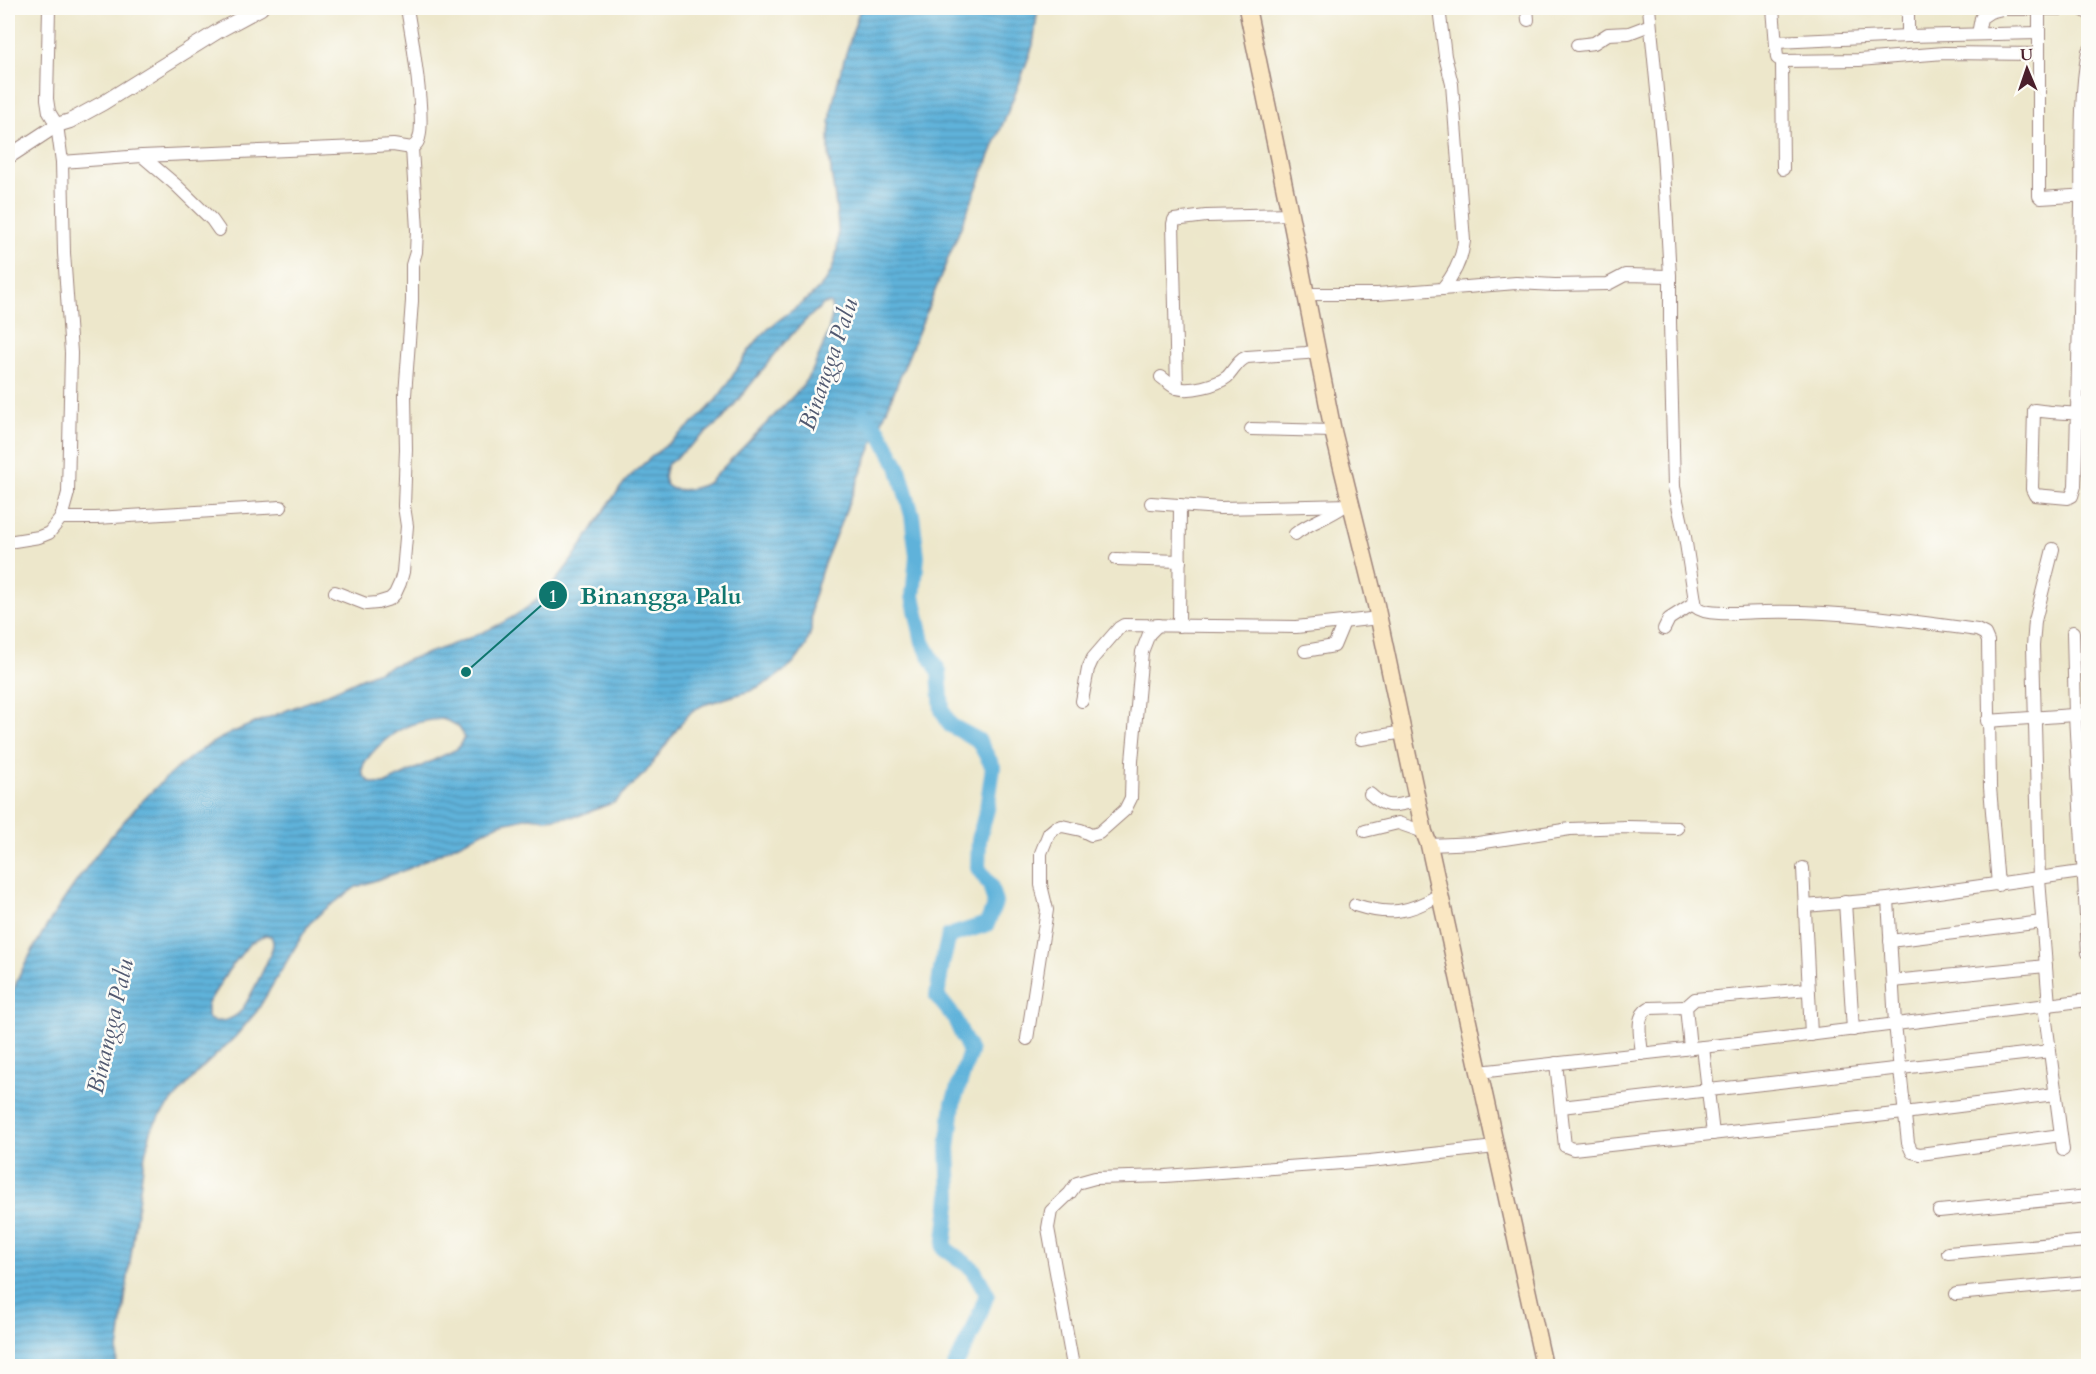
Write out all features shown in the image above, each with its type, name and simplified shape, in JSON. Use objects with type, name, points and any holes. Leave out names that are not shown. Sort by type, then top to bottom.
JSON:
[{"type":"main road","points":[[1247,8],[1348,506],[1379,618],[1417,801],[1544,1366]]},
{"type":"street","points":[[8,542],[44,536],[62,518],[68,493],[71,353],[64,253],[62,162],[57,125],[51,117],[47,99],[50,8]]},
{"type":"street","points":[[8,156],[57,125],[70,121],[103,103],[261,8]]},
{"type":"street","points":[[62,162],[142,156],[393,145],[412,148],[418,143],[421,133],[417,74],[407,8]]},
{"type":"street","points":[[1439,8],[1445,56],[1452,84],[1464,241],[1463,251],[1453,277],[1442,289]]},
{"type":"street","points":[[1649,8],[1663,152],[1670,276],[1674,487],[1685,537],[1694,603],[1699,610],[1706,612],[1788,611],[1890,618],[1981,631],[1985,634],[1988,641],[1990,787],[1998,885]]},
{"type":"street","points":[[1773,8],[1777,58],[1782,61],[1859,60],[1980,52],[2038,54]]},
{"type":"street","points":[[1908,8],[1908,36]]},
{"type":"street","points":[[1978,34],[1981,18],[2002,8],[2081,9],[2088,13]]},
{"type":"street","points":[[2038,8],[2039,196],[2041,198],[2085,195]]},
{"type":"street","points":[[1577,45],[1588,45],[1608,34],[1629,33],[1650,25]]},
{"type":"street","points":[[1776,42],[2038,33]]},
{"type":"street","points":[[2083,414],[2034,410],[2032,489],[2035,495],[2068,498],[2072,496],[2075,486],[2083,414],[2084,78],[2088,51]]},
{"type":"street","points":[[1782,61],[1783,169]]},
{"type":"street","points":[[335,592],[366,604],[377,603],[390,599],[395,594],[403,572],[407,526],[404,506],[405,395],[412,301],[412,265],[416,252],[417,230],[412,148]]},
{"type":"street","points":[[142,156],[176,185],[212,220],[219,230]]},
{"type":"street","points":[[1177,388],[1174,220],[1206,216],[1290,214]]},
{"type":"street","points":[[1305,294],[1377,294],[1516,283],[1608,284],[1624,275],[1670,276]]},
{"type":"street","points":[[1161,377],[1177,388],[1202,387],[1218,384],[1240,361],[1247,357],[1306,354],[1318,351]]},
{"type":"street","points":[[1251,429],[1332,431]]},
{"type":"street","points":[[1151,503],[1220,508],[1348,506]]},
{"type":"street","points":[[1179,626],[1180,505]]},
{"type":"street","points":[[1295,534],[1311,523],[1348,506]]},
{"type":"street","points":[[62,518],[281,507]]},
{"type":"street","points":[[2053,549],[2032,646],[2033,718],[2039,879],[2050,1051],[2062,1150]]},
{"type":"street","points":[[1116,559],[1180,561]]},
{"type":"street","points":[[1664,629],[1669,619],[1694,603]]},
{"type":"street","points":[[1082,701],[1088,669],[1093,658],[1124,625],[1296,627],[1379,618]]},
{"type":"street","points":[[1305,651],[1334,646],[1344,622]]},
{"type":"street","points":[[1027,1039],[1047,910],[1041,885],[1041,853],[1049,833],[1055,828],[1062,826],[1081,830],[1091,835],[1099,834],[1125,810],[1131,798],[1142,652],[1149,634],[1158,625]]},
{"type":"street","points":[[2073,632],[2075,715],[2087,872],[2088,953]]},
{"type":"street","points":[[1988,721],[2088,714]]},
{"type":"street","points":[[1361,739],[1404,732]]},
{"type":"street","points":[[1370,794],[1385,806],[1417,801]]},
{"type":"street","points":[[1365,831],[1398,823],[1426,838],[1478,843],[1569,829],[1677,828]]},
{"type":"street","points":[[1803,868],[1811,1035]]},
{"type":"street","points":[[1804,906],[1888,899],[2087,872]]},
{"type":"street","points":[[1355,905],[1379,912],[1391,912],[1422,905],[1439,895]]},
{"type":"street","points":[[1888,899],[1895,1024],[1904,1113],[1908,1143],[1915,1154],[2061,1135]]},
{"type":"street","points":[[1845,902],[1853,1030]]},
{"type":"street","points":[[1890,940],[2042,922]]},
{"type":"street","points":[[1893,981],[2046,966]]},
{"type":"street","points":[[1642,1054],[1640,1023],[1644,1011],[1649,1008],[1686,1007],[1695,999],[1808,990]]},
{"type":"street","points":[[1479,1072],[1811,1035],[2088,1000]]},
{"type":"street","points":[[1686,1007],[1690,1048]]},
{"type":"street","points":[[1703,1047],[1713,1134]]},
{"type":"street","points":[[1561,1107],[2050,1051]]},
{"type":"street","points":[[1556,1063],[1565,1146],[1573,1149],[2055,1094]]},
{"type":"street","points":[[1073,1366],[1048,1228],[1052,1211],[1077,1183],[1095,1178],[1165,1176],[1336,1164],[1495,1147]]},
{"type":"street","points":[[1939,1210],[2088,1196]]},
{"type":"street","points":[[1948,1253],[2088,1241]]},
{"type":"street","points":[[1956,1294],[2088,1282]]},
{"type":"water","points":[[860,8],[1038,8],[1033,45],[1019,84],[822,569],[812,603],[811,631],[806,646],[787,669],[770,681],[750,691],[703,705],[692,711],[646,772],[615,802],[578,816],[546,819],[529,817],[499,824],[408,869],[356,887],[323,911],[309,924],[257,1011],[235,1037],[199,1071],[152,1127],[144,1159],[116,1366],[8,1366],[9,1007],[24,966],[51,919],[95,856],[128,816],[164,780],[201,750],[236,731],[493,627],[525,609],[541,596],[567,566],[625,482],[646,461],[705,412],[764,333],[822,285],[834,263],[838,232],[829,152],[831,115],[838,79]],"holes":[[[830,303],[833,312],[827,336],[813,369],[801,388],[708,483],[684,490],[670,487],[665,483],[664,475],[667,465],[723,419],[784,343],[824,304]],[[442,719],[450,722],[461,730],[464,738],[457,749],[384,784],[368,780],[363,773],[364,763],[373,752],[397,731],[422,722]],[[265,935],[271,936],[273,943],[272,950],[253,990],[237,1015],[226,1020],[210,1020],[207,1016],[207,1005],[228,971],[249,944]]]},
{"type":"waterway","points":[[864,415],[879,431],[898,466],[912,515],[917,556],[913,596],[923,642],[939,672],[942,710],[950,725],[978,740],[993,767],[987,809],[979,839],[978,868],[990,885],[995,903],[987,924],[949,936],[937,996],[954,1017],[970,1052],[953,1103],[948,1148],[950,1196],[944,1248],[973,1269],[987,1294],[974,1329],[955,1366]]},
{"type":"place","name":"Binangga Palu","points":[[466,672]]}]
